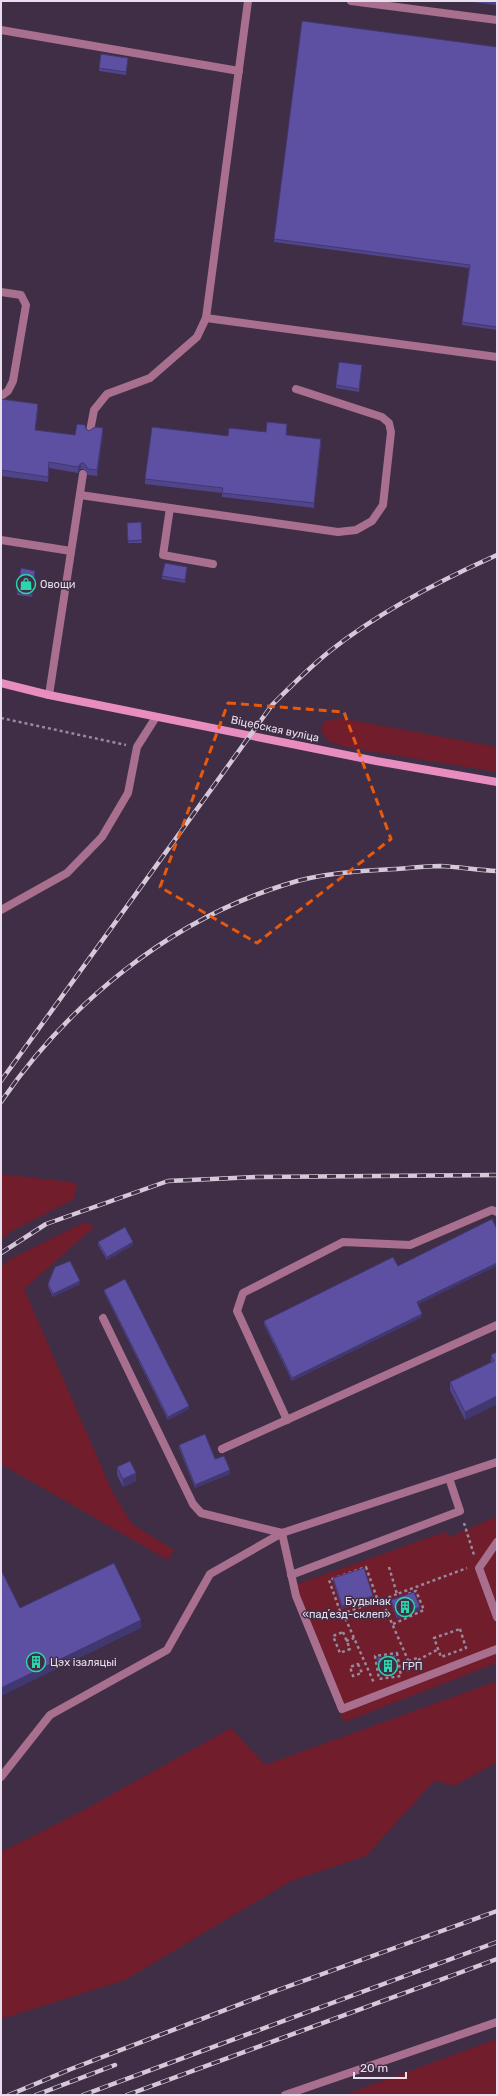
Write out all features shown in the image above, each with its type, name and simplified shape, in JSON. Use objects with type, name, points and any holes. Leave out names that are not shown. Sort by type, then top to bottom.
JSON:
[{"type":"main road","name":"Віцебская вуліца","points":[[1,683],[48,695],[376,761],[497,782]]},
{"type":"street","points":[[90,431],[94,410],[107,394],[150,378],[197,337],[206,318],[248,1]]},
{"type":"street","points":[[351,1],[497,20]]},
{"type":"street","points":[[426,10],[427,1]]},
{"type":"street","points":[[1,30],[239,71]]},
{"type":"street","points":[[1,292],[21,295],[26,305],[13,381],[8,391],[1,396]]},
{"type":"street","points":[[206,318],[497,357]]},
{"type":"street","points":[[80,495],[338,532],[356,530],[372,521],[383,505],[391,432],[389,423],[376,415],[296,389]]},
{"type":"street","points":[[48,695],[83,474]]},
{"type":"street","points":[[170,508],[163,555],[213,564]]},
{"type":"street","points":[[1,540],[71,551]]},
{"type":"street","points":[[1,910],[67,873],[102,836],[128,793],[136,747],[156,717]]},
{"type":"street","points":[[287,1420],[237,1311],[243,1293],[343,1242],[410,1245],[492,1210],[497,1212]]},
{"type":"street","points":[[103,1318],[193,1504],[201,1513],[282,1533]]},
{"type":"street","points":[[222,1450],[497,1325]]},
{"type":"street","points":[[1,1777],[50,1715],[167,1650],[210,1574],[282,1533],[497,1462]]},
{"type":"street","points":[[291,1575],[460,1511],[449,1478]]},
{"type":"street","points":[[282,1533],[296,1596],[342,1709],[497,1649]]},
{"type":"street","points":[[497,1542],[478,1566],[497,1616]]},
{"type":"street","points":[[285,2095],[497,2022]]},
{"type":"path","points":[[1,718],[136,747]]},
{"type":"path","points":[[389,1602],[388,1598],[397,1594],[478,1566],[460,1511]]},
{"type":"path","points":[[378,1601],[366,1567],[329,1580],[341,1614],[343,1613],[379,1694]]},
{"type":"path","points":[[389,1567],[397,1594]]},
{"type":"path","points":[[343,1613],[378,1601],[383,1603],[389,1602],[416,1591],[424,1610],[393,1624]]},
{"type":"path","points":[[383,1603],[408,1660],[406,1662],[410,1673],[421,1669],[418,1660]]},
{"type":"path","points":[[460,1629],[466,1648],[440,1657],[437,1650],[434,1638],[460,1629]]},
{"type":"path","points":[[343,1632],[346,1641],[350,1649],[340,1653],[333,1636],[343,1632]]},
{"type":"path","points":[[346,1641],[354,1638]]},
{"type":"path","points":[[408,1660],[417,1658],[418,1660],[437,1650]]},
{"type":"path","points":[[397,1652],[401,1676],[379,1679],[378,1675],[375,1656],[397,1652]]},
{"type":"path","points":[[358,1664],[360,1668],[362,1673],[353,1676],[350,1667],[358,1664]]},
{"type":"path","points":[[360,1668],[366,1666]]},
{"type":"path","points":[[372,1676],[378,1675]]},
{"type":"highlighted area","points":[[228,703],[344,712],[391,839],[257,943],[160,887]]},
{"type":"shaded area","points":[[340,718],[497,747],[497,772],[345,747],[328,741],[321,731],[324,721]]},
{"type":"shaded area","points":[[1,1174],[77,1183],[74,1199],[10,1232],[1,1240]]},
{"type":"shaded area","points":[[85,1222],[94,1227],[24,1289],[112,1491],[132,1524],[174,1550],[168,1560],[1,1464],[1,1267],[10,1259]]},
{"type":"shaded area","points":[[497,1516],[497,1663],[344,1722],[289,1587],[445,1532],[450,1537]]},
{"type":"shaded area","points":[[497,1681],[497,1762],[454,1786],[435,1780],[366,1856],[291,1881],[125,1980],[1,2019],[1,1852],[82,1811],[231,1728],[265,1765]]},
{"type":"shaded area","points":[[497,2039],[497,2095],[344,2095]]},
{"type":"building","points":[[302,21],[497,47],[497,327],[462,322],[470,265],[274,239]]},
{"type":"building","points":[[101,54],[128,58],[126,72],[99,68]]},
{"type":"building","points":[[339,362],[362,365],[359,389],[336,385]]},
{"type":"building","points":[[1,399],[38,404],[35,430],[75,435],[77,424],[85,425],[86,429],[89,431],[95,427],[103,428],[97,470],[88,469],[84,463],[81,463],[78,467],[49,462],[48,477],[1,470]]},
{"type":"building","points":[[267,422],[287,424],[286,435],[321,439],[314,503],[222,493],[223,488],[145,479],[152,427],[228,436],[229,428],[266,432]]},
{"type":"building","points":[[141,522],[142,540],[128,541],[127,523]]},
{"type":"building","points":[[165,563],[187,567],[185,580],[162,576]]},
{"type":"building","name":"Овощи","points":[[21,568],[35,571],[32,594],[17,592]]},
{"type":"building","points":[[492,1219],[497,1229],[497,1263],[417,1302],[422,1314],[292,1378],[264,1321],[393,1257],[398,1266]]},
{"type":"building","points":[[125,1227],[133,1242],[107,1257],[98,1242]]},
{"type":"building","points":[[70,1261],[80,1281],[53,1294],[48,1284],[55,1267]]},
{"type":"building","points":[[125,1279],[189,1406],[168,1417],[104,1290]]},
{"type":"building","points":[[497,1352],[497,1396],[465,1412],[450,1382],[494,1361],[491,1355]]},
{"type":"building","points":[[205,1434],[215,1459],[224,1456],[230,1470],[195,1485],[179,1445]]},
{"type":"building","points":[[130,1461],[136,1473],[123,1479],[117,1467]]},
{"type":"building","name":"Цэх ізаляцыі","points":[[114,1563],[141,1620],[1,1688],[1,1570],[20,1608]]},
{"type":"building","points":[[364,1568],[373,1596],[342,1606],[333,1578]]},
{"type":"building","name":"Будынак «падʼезд-склеп»","points":[[414,1592],[420,1607],[397,1616],[391,1600]]},
{"type":"building","name":"ГРП","points":[[395,1655],[398,1669],[380,1672],[377,1658]]},
{"type":"railway","points":[[1,1081],[272,705],[323,657],[369,623],[432,586],[497,555]]},
{"type":"railway","points":[[1,1102],[28,1066],[57,1032],[90,1000],[124,970],[201,920],[242,901],[284,885],[340,873],[429,866],[497,871]]},
{"type":"railway","points":[[1,1253],[46,1224],[168,1181],[257,1177],[497,1175]]},
{"type":"railway","points":[[9,2095],[71,2069],[267,1994],[497,1911]]},
{"type":"railway","points":[[83,2095],[497,1942]]},
{"type":"railway","points":[[127,2095],[497,1959]]},
{"type":"railway","points":[[36,2095],[115,2065]]},
{"type":"place","name":"Овощи","points":[[26,584]]},
{"type":"place","name":"Будынак «падʼезд-склеп»","points":[[405,1607]]},
{"type":"place","name":"Цэх ізаляцыі","points":[[36,1662]]},
{"type":"place","name":"ГРП","points":[[388,1666]]}]
